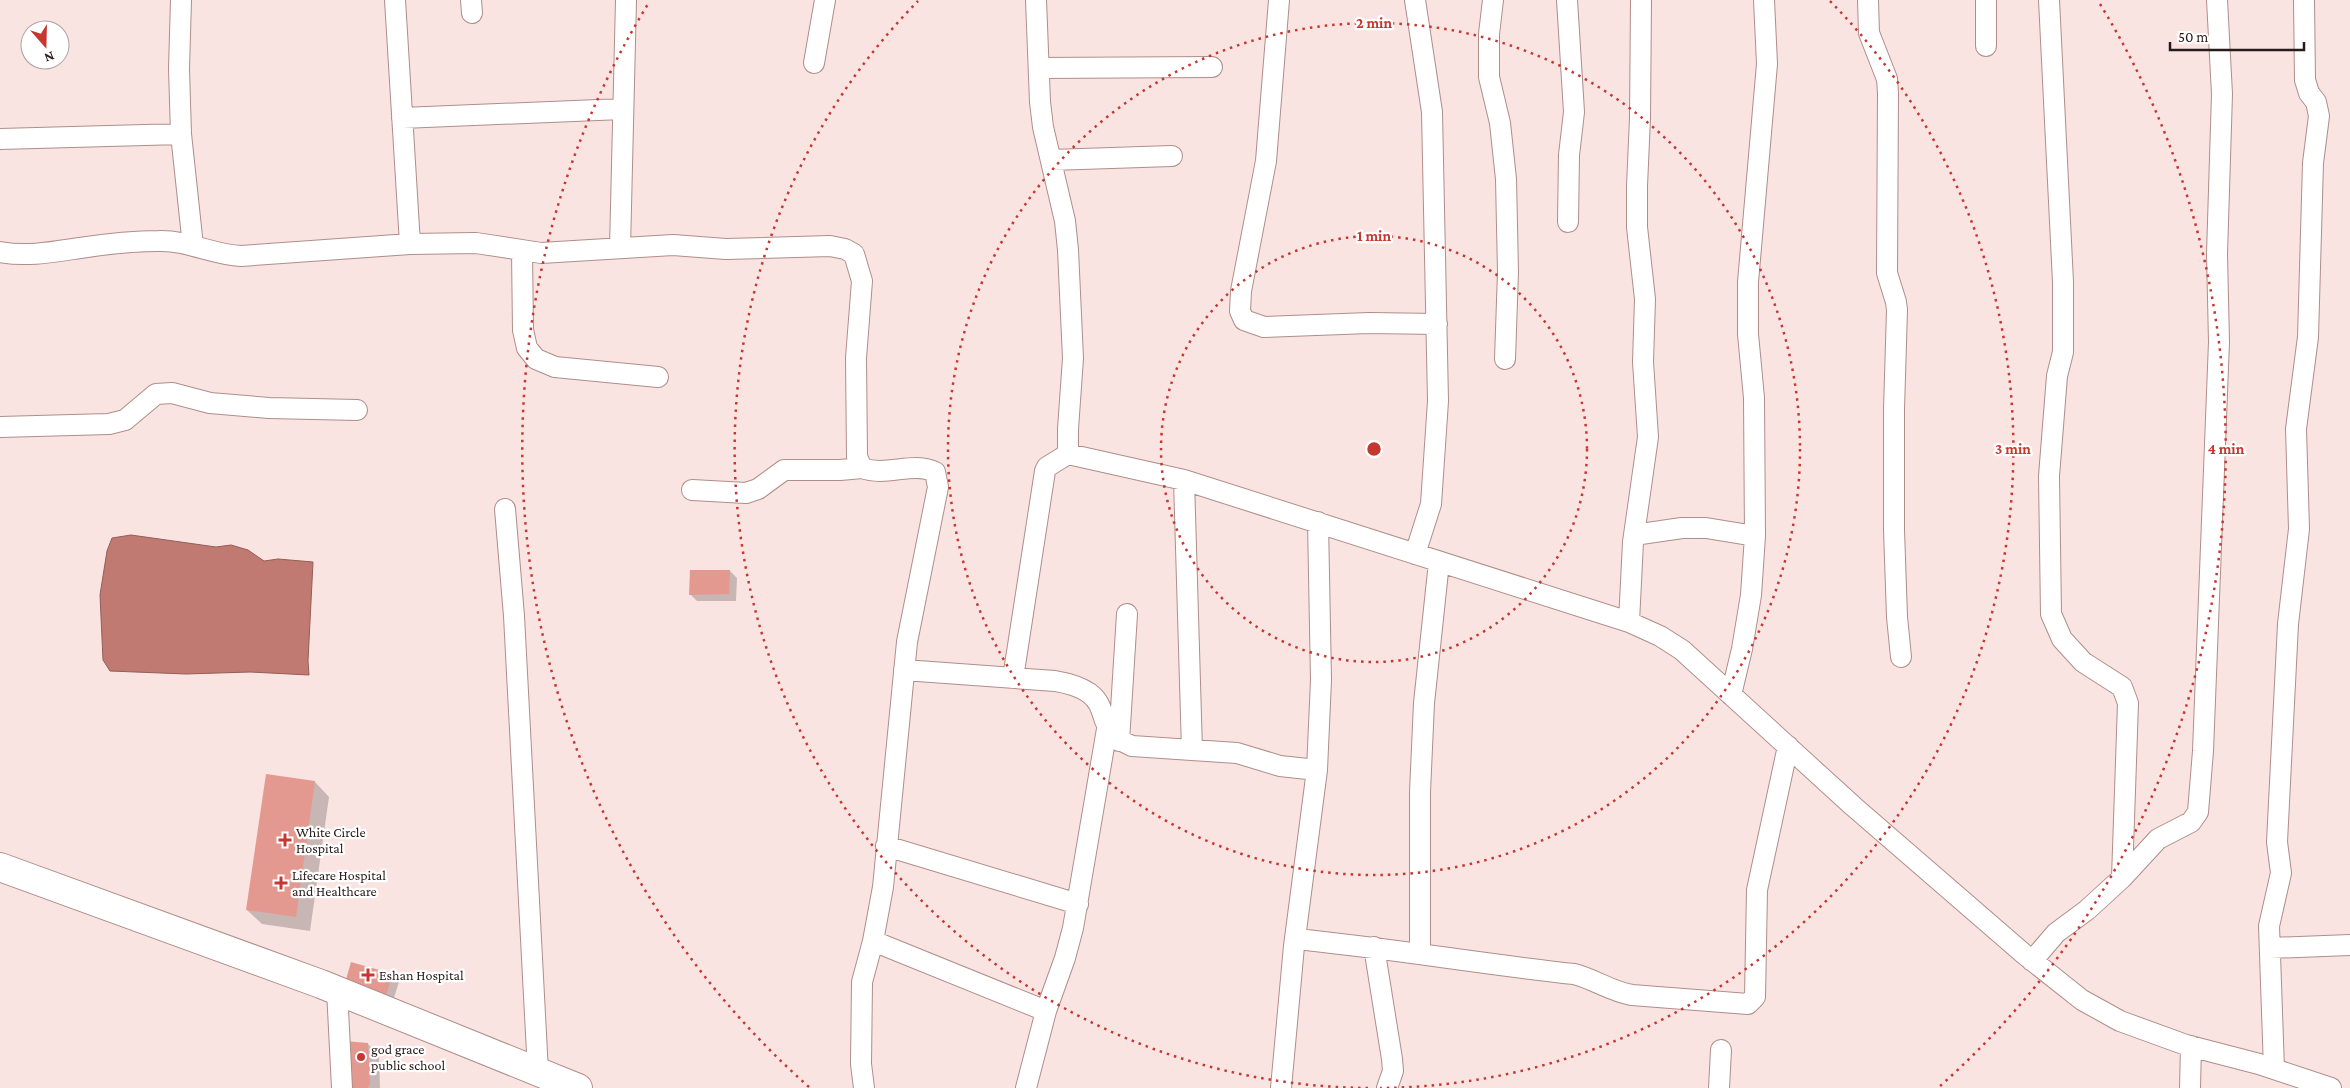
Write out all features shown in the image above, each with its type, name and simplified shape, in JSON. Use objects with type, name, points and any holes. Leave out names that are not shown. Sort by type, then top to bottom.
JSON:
[{"type":"main road","points":[[0,867],[337,990],[578,1088]]},
{"type":"street","points":[[182,0],[179,69],[181,134],[193,246]]},
{"type":"street","points":[[395,0],[410,244]]},
{"type":"street","points":[[620,248],[626,0]]},
{"type":"street","points":[[814,63],[825,0]]},
{"type":"street","points":[[1036,0],[1040,102],[1065,221],[1068,250],[1072,358],[1068,454]]},
{"type":"street","points":[[1279,0],[1266,161],[1241,291],[1240,311],[1244,320],[1264,327],[1369,323],[1437,324]]},
{"type":"street","points":[[1415,0],[1432,112],[1438,401],[1431,504],[1415,554]]},
{"type":"street","points":[[1493,0],[1489,34],[1489,78],[1500,123],[1506,198],[1508,272],[1505,359]]},
{"type":"street","points":[[1567,0],[1574,112],[1569,155],[1568,222]]},
{"type":"street","points":[[1629,622],[1634,535],[1648,436],[1643,362],[1645,299],[1636,186],[1640,118],[1640,0]]},
{"type":"street","points":[[1732,695],[1751,595],[1755,536],[1754,398],[1748,334],[1748,282],[1767,64],[1764,0]]},
{"type":"street","points":[[1868,0],[1869,33],[1887,79],[1888,93],[1887,273],[1897,310],[1894,409],[1894,530],[1897,617],[1901,657]]},
{"type":"street","points":[[1986,0],[1986,46]]},
{"type":"street","points":[[2049,0],[2063,282],[2063,352],[2057,376],[2048,476],[2051,614],[2062,639],[2083,662],[2122,686],[2128,703],[2122,878]]},
{"type":"street","points":[[2032,961],[2056,933],[2087,910],[2122,878],[2158,839],[2190,822],[2198,812],[2201,791],[2219,342],[2217,254],[2222,94],[2217,0]]},
{"type":"street","points":[[2274,1069],[2269,926],[2281,873],[2278,842],[2288,624],[2299,529],[2296,429],[2308,337],[2313,164],[2318,116],[2316,102],[2309,93],[2305,80],[2304,0]]},
{"type":"street","points":[[1039,68],[1212,67]]},
{"type":"street","points":[[402,118],[622,109]]},
{"type":"street","points":[[0,139],[181,134]]},
{"type":"street","points":[[1051,160],[1172,156]]},
{"type":"street","points":[[0,252],[31,255],[93,246],[160,241],[193,246],[224,255],[241,256],[410,244],[476,243],[541,253],[673,245],[726,249],[830,246],[845,249],[854,254],[862,281],[856,358],[857,458],[862,468]]},
{"type":"street","points":[[522,251],[523,330],[527,348],[536,359],[555,367],[658,377]]},
{"type":"street","points":[[0,427],[109,424],[124,420],[156,394],[172,393],[210,403],[269,408],[357,410]]},
{"type":"street","points":[[1013,678],[1044,471],[1047,467],[1068,454],[1184,480],[1629,622],[1660,636],[1682,650],[2032,961],[2082,1000],[2120,1021],[2191,1046],[2274,1069],[2322,1087]]},
{"type":"street","points":[[692,490],[746,493],[758,489],[784,470],[862,468],[875,472],[927,468],[935,472],[938,487],[911,617],[904,670],[883,887],[873,941],[862,982],[861,1064],[864,1088]]},
{"type":"street","points":[[1184,480],[1192,750]]},
{"type":"street","points":[[505,509],[514,616],[538,1072]]},
{"type":"street","points":[[1281,1088],[1295,939],[1317,770],[1321,680],[1318,522]]},
{"type":"street","points":[[1634,535],[1682,528],[1706,528],[1755,536]]},
{"type":"street","points":[[1420,953],[1420,792],[1424,703],[1439,562]]},
{"type":"street","points":[[1026,1088],[1046,1011],[1065,958],[1078,904],[1113,735],[1127,614]]},
{"type":"street","points":[[904,670],[1055,681],[1069,684],[1089,693],[1096,700],[1113,735],[1132,746],[1237,753],[1280,766],[1317,770]]},
{"type":"street","points":[[1295,939],[1374,947],[1471,962],[1574,974],[1588,978],[1623,994],[1748,1004],[1754,997],[1757,890],[1788,746]]},
{"type":"street","points":[[886,846],[1078,904]]},
{"type":"street","points":[[873,941],[1046,1011]]},
{"type":"street","points":[[2270,948],[2350,945]]},
{"type":"street","points":[[1374,947],[1392,1059],[1393,1071],[1386,1088]]},
{"type":"street","points":[[337,990],[342,1088]]},
{"type":"street","points":[[2190,1088],[2191,1046]]},
{"type":"street","points":[[1719,1088],[1721,1050]]},
{"type":"shaded area","points":[[131,535],[216,547],[231,545],[248,550],[264,561],[278,559],[313,562],[309,675],[250,672],[186,674],[110,671],[103,660],[100,595],[107,551],[112,538]]},
{"type":"building","points":[[690,570],[730,570],[729,594],[689,595]]},
{"type":"building","points":[[266,774],[315,781],[296,917],[246,910]]},
{"type":"building","points":[[351,962],[393,974],[386,995],[345,983]]},
{"type":"building","points":[[344,1041],[368,1043],[370,1084],[368,1088],[347,1088]]},
{"type":"place","name":"White Circle Hospital","points":[[285,840]]},
{"type":"place","name":"Lifecare Hospital and Healthcare","points":[[281,883]]},
{"type":"place","name":"Eshan Hospital","points":[[368,975]]},
{"type":"place","name":"god grace public school","points":[[361,1057]]}]
